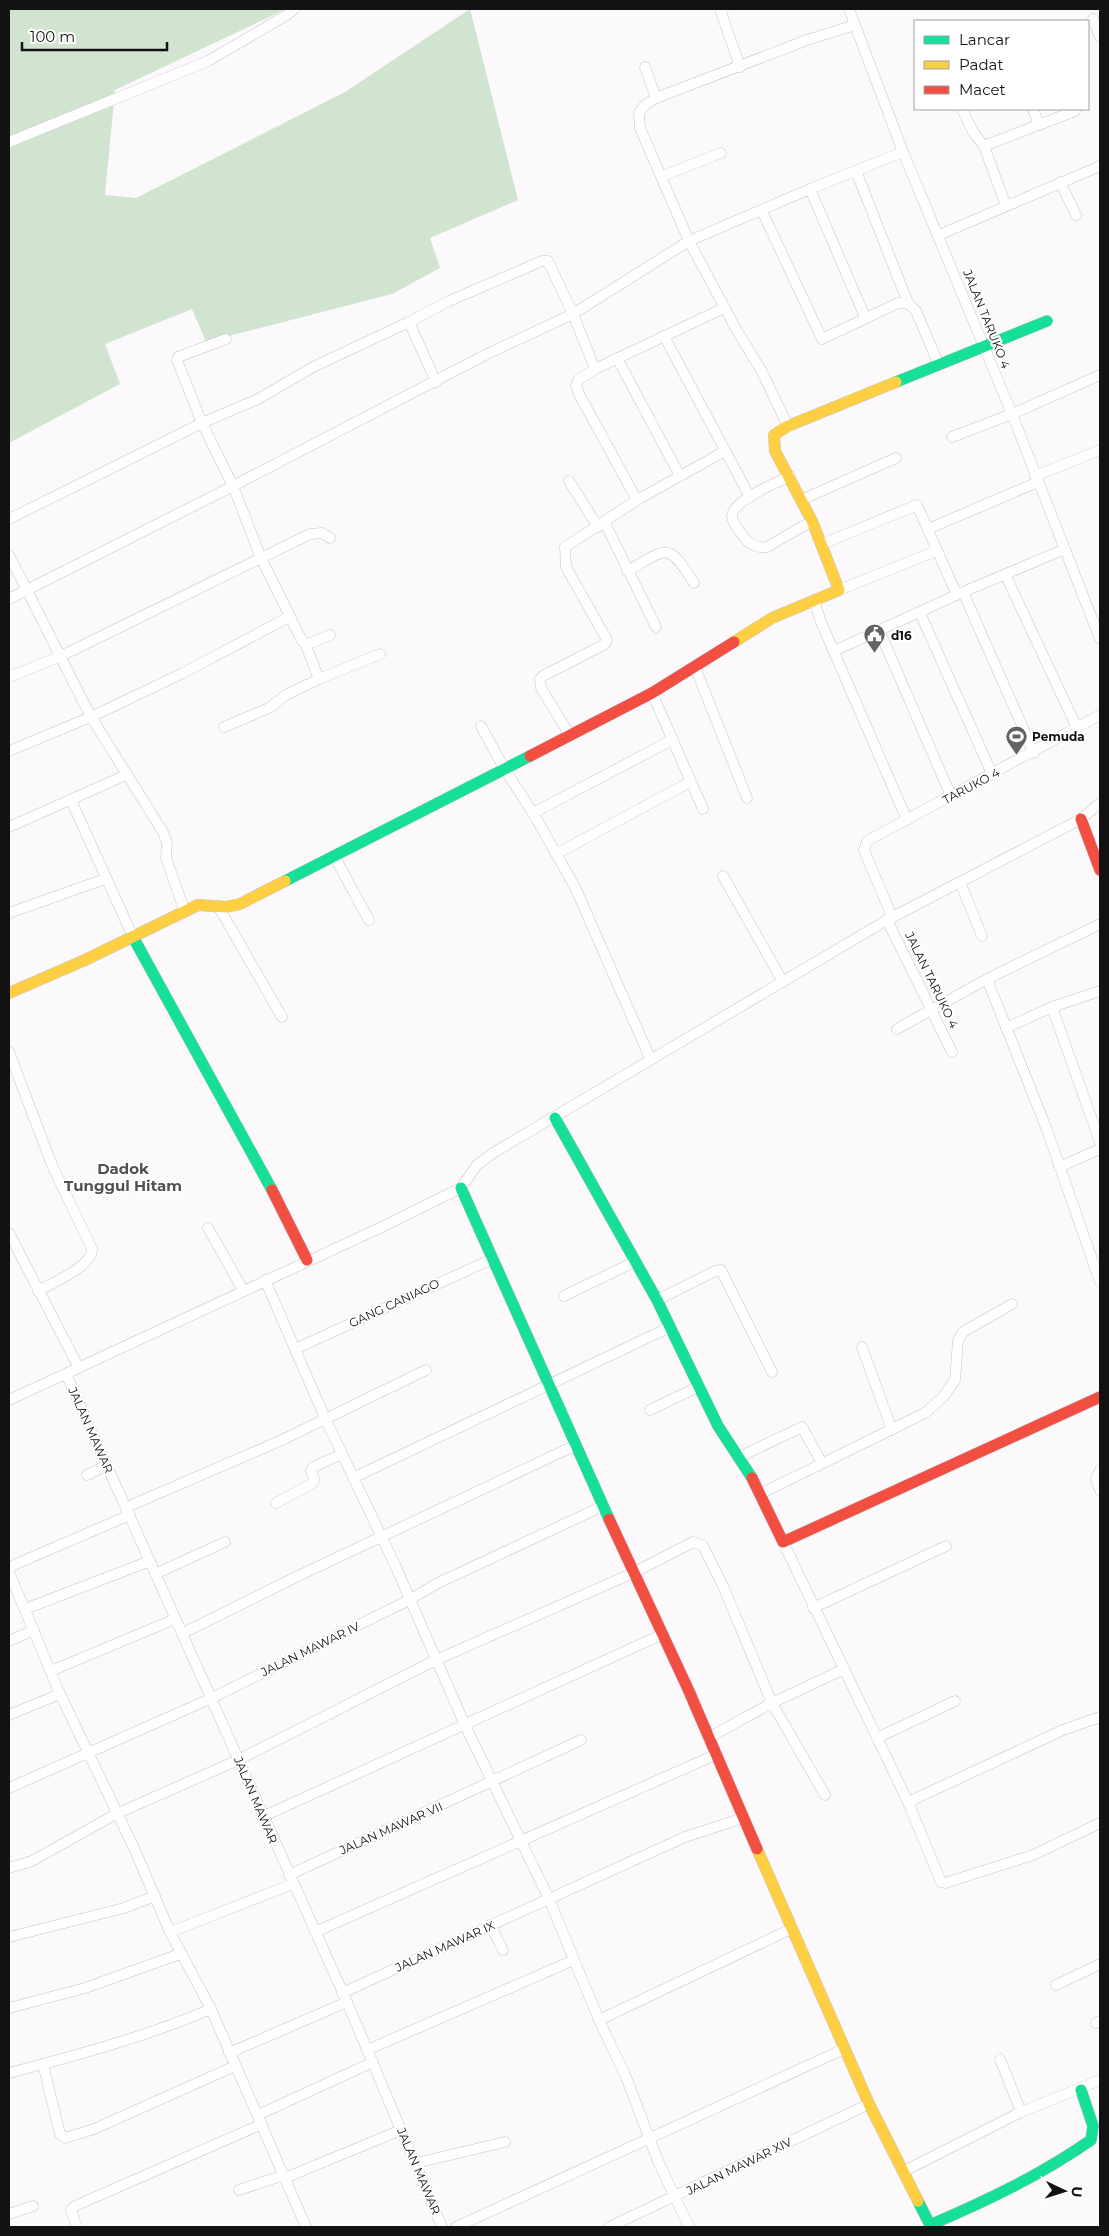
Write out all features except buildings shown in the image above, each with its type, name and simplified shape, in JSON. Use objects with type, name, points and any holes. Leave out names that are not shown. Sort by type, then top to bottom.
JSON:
[{"type":"street","points":[[9,142],[208,61],[287,15],[294,9]]},
{"type":"street","points":[[720,9],[740,67]]},
{"type":"street","name":"JALAN TARUKO 4","points":[[850,9],[903,152],[982,348],[1012,414],[1100,639]]},
{"type":"street","points":[[1093,19],[1100,37]]},
{"type":"street","points":[[788,426],[762,370],[724,308],[689,242],[663,176],[640,128],[638,117],[641,108],[656,98],[807,40],[855,25]]},
{"type":"street","points":[[645,67],[656,98]]},
{"type":"street","points":[[962,110],[973,132],[984,146],[1006,206]]},
{"type":"street","points":[[1033,110],[1039,125]]},
{"type":"street","points":[[984,146],[1075,111]]},
{"type":"street","points":[[9,599],[436,382],[487,354],[573,314],[689,242],[810,188],[903,152]]},
{"type":"street","points":[[663,176],[721,153]]},
{"type":"street","points":[[938,235],[1100,166]]},
{"type":"street","points":[[856,171],[908,303],[916,311],[939,365]]},
{"type":"street","points":[[1060,182],[1076,215]]},
{"type":"street","points":[[810,188],[865,317]]},
{"type":"street","points":[[762,210],[822,339],[898,303],[908,303]]},
{"type":"street","points":[[9,519],[202,423],[258,399],[313,368],[449,301],[542,261],[550,263],[573,314],[594,369]]},
{"type":"street","points":[[636,500],[576,386],[579,378],[594,369],[724,308]]},
{"type":"street","points":[[839,590],[812,521],[790,476],[775,451],[773,439],[776,432],[1047,321]]},
{"type":"street","points":[[409,322],[436,382]]},
{"type":"street","points":[[664,336],[750,497]]},
{"type":"street","points":[[226,338],[178,357],[184,380],[202,423],[233,486],[261,558],[289,617],[305,643],[319,679]]},
{"type":"street","points":[[617,358],[680,476]]},
{"type":"street","points":[[952,437],[1012,414],[1100,374]]},
{"type":"street","points":[[928,529],[1100,450]]},
{"type":"street","points":[[569,734],[541,688],[540,681],[543,676],[606,642],[606,638],[566,567],[564,554],[567,545],[602,525],[636,500],[725,451]]},
{"type":"street","points":[[801,500],[896,458]]},
{"type":"street","points":[[790,476],[739,503],[733,511],[732,518],[748,543],[756,547],[767,546],[812,521]]},
{"type":"street","points":[[569,481],[602,525],[656,627]]},
{"type":"street","points":[[822,544],[917,504],[936,551],[960,593],[1034,753]]},
{"type":"street","points":[[9,677],[61,656],[314,533],[322,533],[330,538]]},
{"type":"street","points":[[834,651],[960,593],[1065,549]]},
{"type":"street","points":[[9,993],[204,904],[218,906],[240,904],[505,770],[569,734],[652,693],[695,667],[732,641],[772,618],[936,551]]},
{"type":"street","points":[[627,571],[662,552],[670,552],[679,558],[694,583]]},
{"type":"street","points":[[9,556],[91,717],[163,832],[167,843],[166,858],[185,912]]},
{"type":"street","points":[[1005,574],[1077,728]]},
{"type":"street","points":[[814,600],[821,622],[907,820]]},
{"type":"street","points":[[920,613],[992,774]]},
{"type":"street","points":[[9,750],[91,717],[183,674],[289,617]]},
{"type":"street","points":[[880,630],[952,796]]},
{"type":"street","points":[[305,643],[330,635]]},
{"type":"street","points":[[224,727],[269,708],[286,695],[319,679],[380,654]]},
{"type":"street","points":[[695,667],[747,798]]},
{"type":"street","points":[[652,693],[702,809]]},
{"type":"street","name":"TARUKO 4","points":[[867,841],[1034,753],[1100,715]]},
{"type":"street","points":[[481,726],[505,770],[533,813],[585,909],[650,1058]]},
{"type":"street","points":[[533,813],[672,740]]},
{"type":"street","points":[[9,827],[126,775]]},
{"type":"street","points":[[556,854],[690,782]]},
{"type":"street","points":[[71,800],[104,879],[133,937],[270,1184],[307,1260]]},
{"type":"street","points":[[9,1400],[307,1260],[384,1226],[461,1188],[477,1165],[493,1153],[555,1118],[650,1058],[889,919],[1081,819],[1100,803]]},
{"type":"street","points":[[1081,819],[1100,870]]},
{"type":"street","name":"JALAN TARUKO 4","points":[[867,841],[864,850],[889,919],[952,1052]]},
{"type":"street","points":[[334,856],[370,920]]},
{"type":"street","points":[[724,876],[783,982]]},
{"type":"street","points":[[9,913],[104,879]]},
{"type":"street","points":[[960,882],[982,936]]},
{"type":"street","points":[[218,906],[282,1017]]},
{"type":"street","points":[[897,1029],[932,1008],[1100,924]]},
{"type":"street","points":[[987,980],[1047,1130],[1100,1282]]},
{"type":"street","points":[[1006,1028],[1052,1007],[1099,995]]},
{"type":"street","points":[[1052,1007],[1100,1142]]},
{"type":"street","points":[[9,1052],[52,1165],[92,1249],[90,1260],[84,1265],[38,1291]]},
{"type":"street","points":[[555,1118],[657,1300],[718,1426],[739,1457],[760,1494],[813,1608],[908,1802],[941,1882],[943,1883],[1033,1855],[1100,1823]]},
{"type":"street","points":[[1059,1167],[1100,1149]]},
{"type":"street","points":[[461,1188],[633,1573],[663,1634],[844,2049],[930,2225],[969,2208],[1071,2155],[1091,2140],[1093,2126],[1080,2090]]},
{"type":"street","points":[[208,1228],[243,1290]]},
{"type":"street","points":[[9,1233],[79,1368]]},
{"type":"street","name":"GANG CANIAGO","points":[[296,1349],[492,1259]]},
{"type":"street","points":[[564,1296],[636,1261]]},
{"type":"street","points":[[657,1300],[715,1270],[721,1270],[772,1372]]},
{"type":"street","points":[[265,1280],[325,1418],[382,1538],[464,1724],[494,1781],[549,1900],[599,2020],[626,2077],[674,2197],[689,2227]]},
{"type":"street","points":[[760,1494],[925,1413],[949,1389],[957,1373],[958,1341],[963,1332],[1012,1304]]},
{"type":"street","points":[[353,1478],[670,1327]]},
{"type":"street","points":[[862,1347],[892,1430]]},
{"type":"street","points":[[9,1567],[282,1440],[426,1370]]},
{"type":"street","name":"JALAN MAWAR","points":[[66,1374],[212,1698],[262,1817],[345,1997],[442,2227]]},
{"type":"street","points":[[650,1410],[698,1387]]},
{"type":"street","points":[[783,1542],[1100,1397]]},
{"type":"street","points":[[739,1457],[802,1427],[822,1464]]},
{"type":"street","points":[[183,1633],[296,1577],[576,1446]]},
{"type":"street","points":[[276,1503],[313,1483],[315,1480],[312,1468],[342,1454]]},
{"type":"street","points":[[86,1475],[107,1465]]},
{"type":"street","points":[[1100,1470],[1096,1479],[1100,1490]]},
{"type":"street","name":"JALAN MAWAR IV","points":[[9,1788],[212,1698],[409,1600],[438,1583],[603,1506]]},
{"type":"street","points":[[155,1574],[224,1542]]},
{"type":"street","points":[[9,1868],[32,1861],[116,1814],[238,1760],[436,1660],[633,1573],[693,1542],[703,1546],[723,1586],[772,1703],[825,1795]]},
{"type":"street","points":[[813,1608],[946,1546]]},
{"type":"street","points":[[25,1608],[150,1561]]},
{"type":"street","points":[[9,1572],[87,1753],[155,1896],[180,1954],[211,2009],[260,2120],[303,2226]]},
{"type":"street","points":[[51,1671],[175,1619]]},
{"type":"street","points":[[9,1641],[34,1630]]},
{"type":"street","points":[[262,1817],[313,1795],[381,1761],[663,1634]]},
{"type":"street","points":[[708,1738],[772,1703],[844,1669]]},
{"type":"street","points":[[9,1715],[60,1694]]},
{"type":"street","points":[[877,1738],[955,1701]]},
{"type":"street","points":[[908,1802],[1063,1730],[1100,1717]]},
{"type":"street","name":"JALAN MAWAR VII","points":[[170,1932],[291,1880],[581,1740]]},
{"type":"street","points":[[315,1932],[715,1754]]},
{"type":"street","name":"JALAN MAWAR IX","points":[[229,2053],[490,1925],[685,1837],[744,1818]]},
{"type":"street","points":[[9,1937],[124,1908],[155,1896]]},
{"type":"street","points":[[490,1925],[503,1950]]},
{"type":"street","points":[[599,2020],[791,1929]]},
{"type":"street","points":[[9,2008],[85,1988],[180,1954]]},
{"type":"street","points":[[367,2050],[574,1960]]},
{"type":"street","points":[[1056,1985],[1100,1964]]},
{"type":"street","points":[[9,2072],[124,2042],[172,2026],[211,2009]]},
{"type":"street","points":[[456,2227],[844,2049]]},
{"type":"street","points":[[1000,2059],[1021,2112]]},
{"type":"street","points":[[77,2227],[71,2210],[74,2206],[260,2120],[373,2062]]},
{"type":"street","points":[[43,2064],[60,2134],[65,2138],[94,2129],[235,2066]]},
{"type":"street","points":[[904,2171],[1021,2112],[1080,2090],[1100,2080]]},
{"type":"street","name":"JALAN MAWAR XIV","points":[[608,2227],[870,2104]]},
{"type":"street","points":[[239,2190],[284,2177],[401,2130]]},
{"type":"street","points":[[416,2163],[505,2142]]},
{"type":"street","points":[[9,2214],[33,2206]]},
{"type":"green space","points":[[9,9],[286,9],[115,90],[105,195],[136,198],[345,92],[470,9],[518,200],[430,238],[440,268],[392,294],[206,342],[192,309],[105,344],[120,384],[9,443]]},
{"type":"traffic: fast","points":[[896,382],[1047,321]]},
{"type":"traffic: fast","points":[[285,881],[530,756]]},
{"type":"traffic: fast","points":[[133,937],[272,1190]]},
{"type":"traffic: fast","points":[[555,1118],[657,1300],[718,1426],[752,1478]]},
{"type":"traffic: fast","points":[[461,1188],[609,1519]]},
{"type":"traffic: fast","points":[[918,2201],[930,2225],[1013,2187],[1072,2153],[1091,2140],[1093,2126],[1081,2090]]},
{"type":"traffic: slow","points":[[734,642],[772,618],[839,590],[812,521],[775,451],[774,435],[788,426],[896,382]]},
{"type":"traffic: slow","points":[[9,993],[85,960],[198,905],[226,907],[240,904],[285,881]]},
{"type":"traffic: slow","points":[[757,1849],[869,2104],[918,2201]]},
{"type":"traffic: jam","points":[[530,756],[652,693],[734,642]]},
{"type":"traffic: jam","points":[[1081,819],[1100,870]]},
{"type":"traffic: jam","points":[[272,1190],[307,1260]]},
{"type":"traffic: jam","points":[[752,1478],[783,1542],[1100,1397]]},
{"type":"traffic: jam","points":[[609,1519],[688,1689],[757,1849]]},
{"type":"place","name":"d16","points":[[875,654]]},
{"type":"place","name":"Pemuda","points":[[1016,755]]},
{"type":"district","name":"Dadok Tunggul Hitam","points":[[123,1176]]}]
